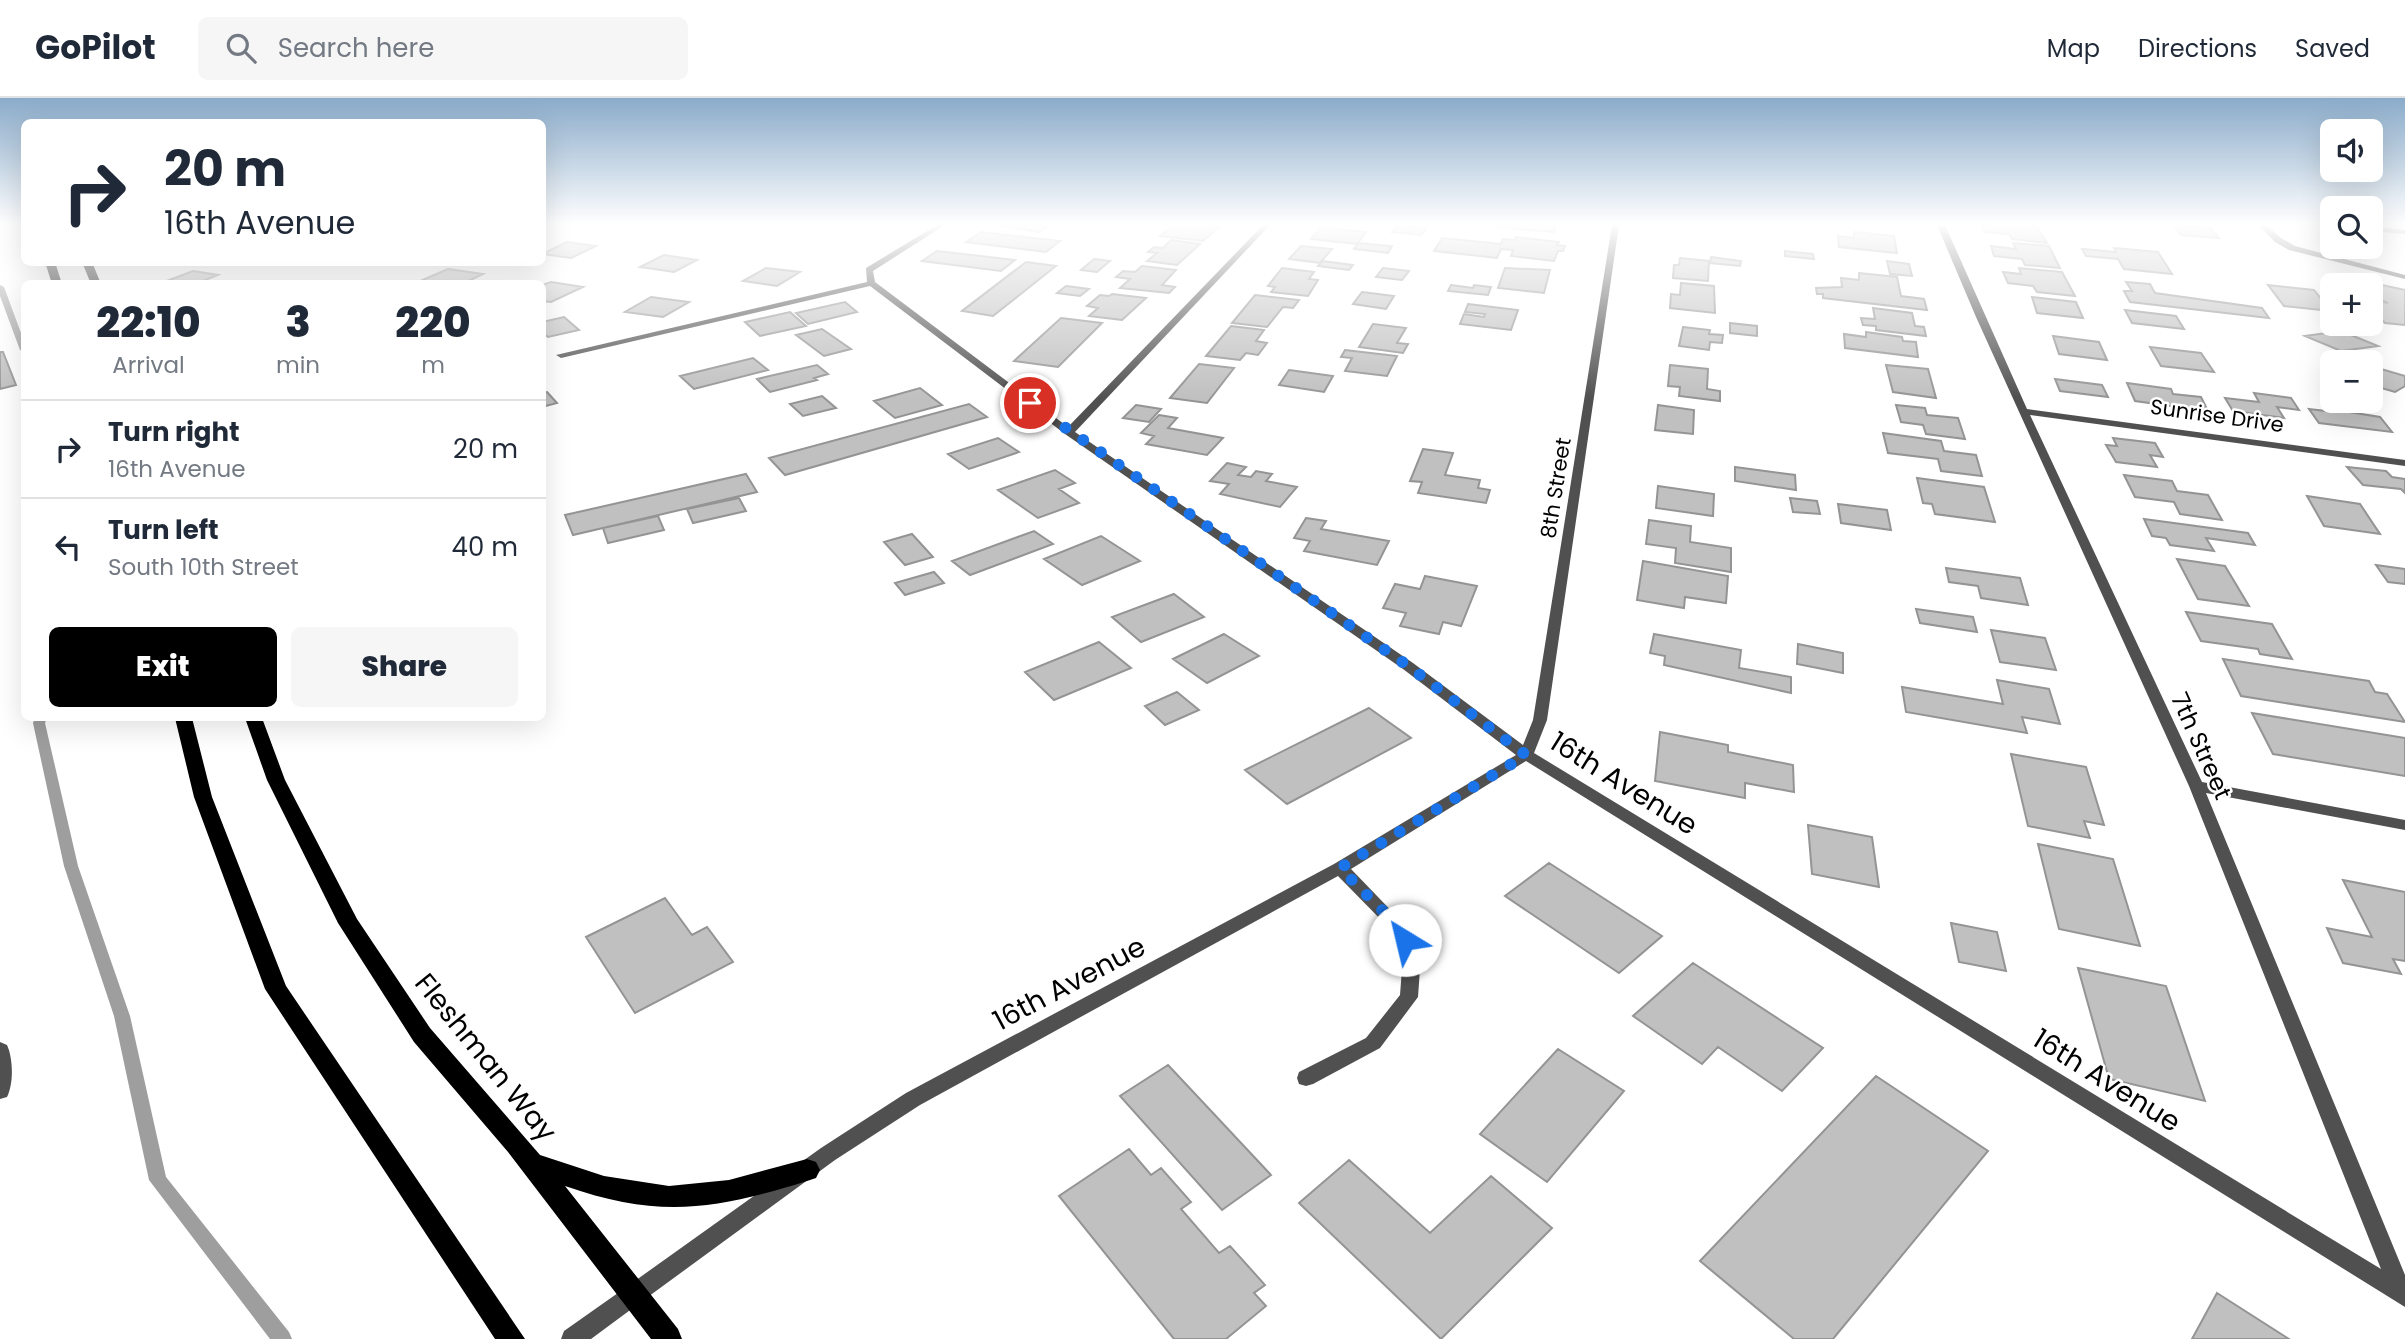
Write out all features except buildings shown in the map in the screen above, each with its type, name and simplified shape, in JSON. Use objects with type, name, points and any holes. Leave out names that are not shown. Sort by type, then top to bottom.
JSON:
[{"type":"main road","points":[[184,721],[203,797],[276,989],[511,1339]]},
{"type":"main road","name":"Fleshman Way","points":[[254,721],[276,780],[348,923],[422,1035],[531,1163],[668,1339]]},
{"type":"main road","points":[[531,1163],[593,1185],[652,1197],[731,1190],[807,1170]]},
{"type":"street","points":[[562,355],[871,283],[1069,432],[1408,666],[1526,755]]},
{"type":"street","points":[[1069,432],[1212,283]]},
{"type":"street","name":"8th Street","points":[[1526,755],[1540,720],[1607,283]]},
{"type":"street","name":"7th Street","points":[[1967,283],[2196,786],[2403,1295]]},
{"type":"street","name":"Sunrise Drive","points":[[2023,411],[2405,463]]},
{"type":"street","name":"16th Avenue","points":[[572,1339],[807,1170],[912,1099],[1340,868],[1526,755],[2403,1295]]},
{"type":"street","points":[[2196,786],[2405,825]]},
{"type":"street","points":[[1306,1078],[1373,1043],[1409,997],[1412,955],[1398,926],[1340,868]]},
{"type":"street","points":[[0,1050],[0,1091]]},
{"type":"waterway","points":[[0,287],[21,342]]},
{"type":"waterway","points":[[40,721],[71,866],[122,1016],[158,1180],[282,1339]]},
{"type":"route","points":[[1030,403],[1408,666],[1526,755],[1340,868],[1398,926],[1405,940]]}]
